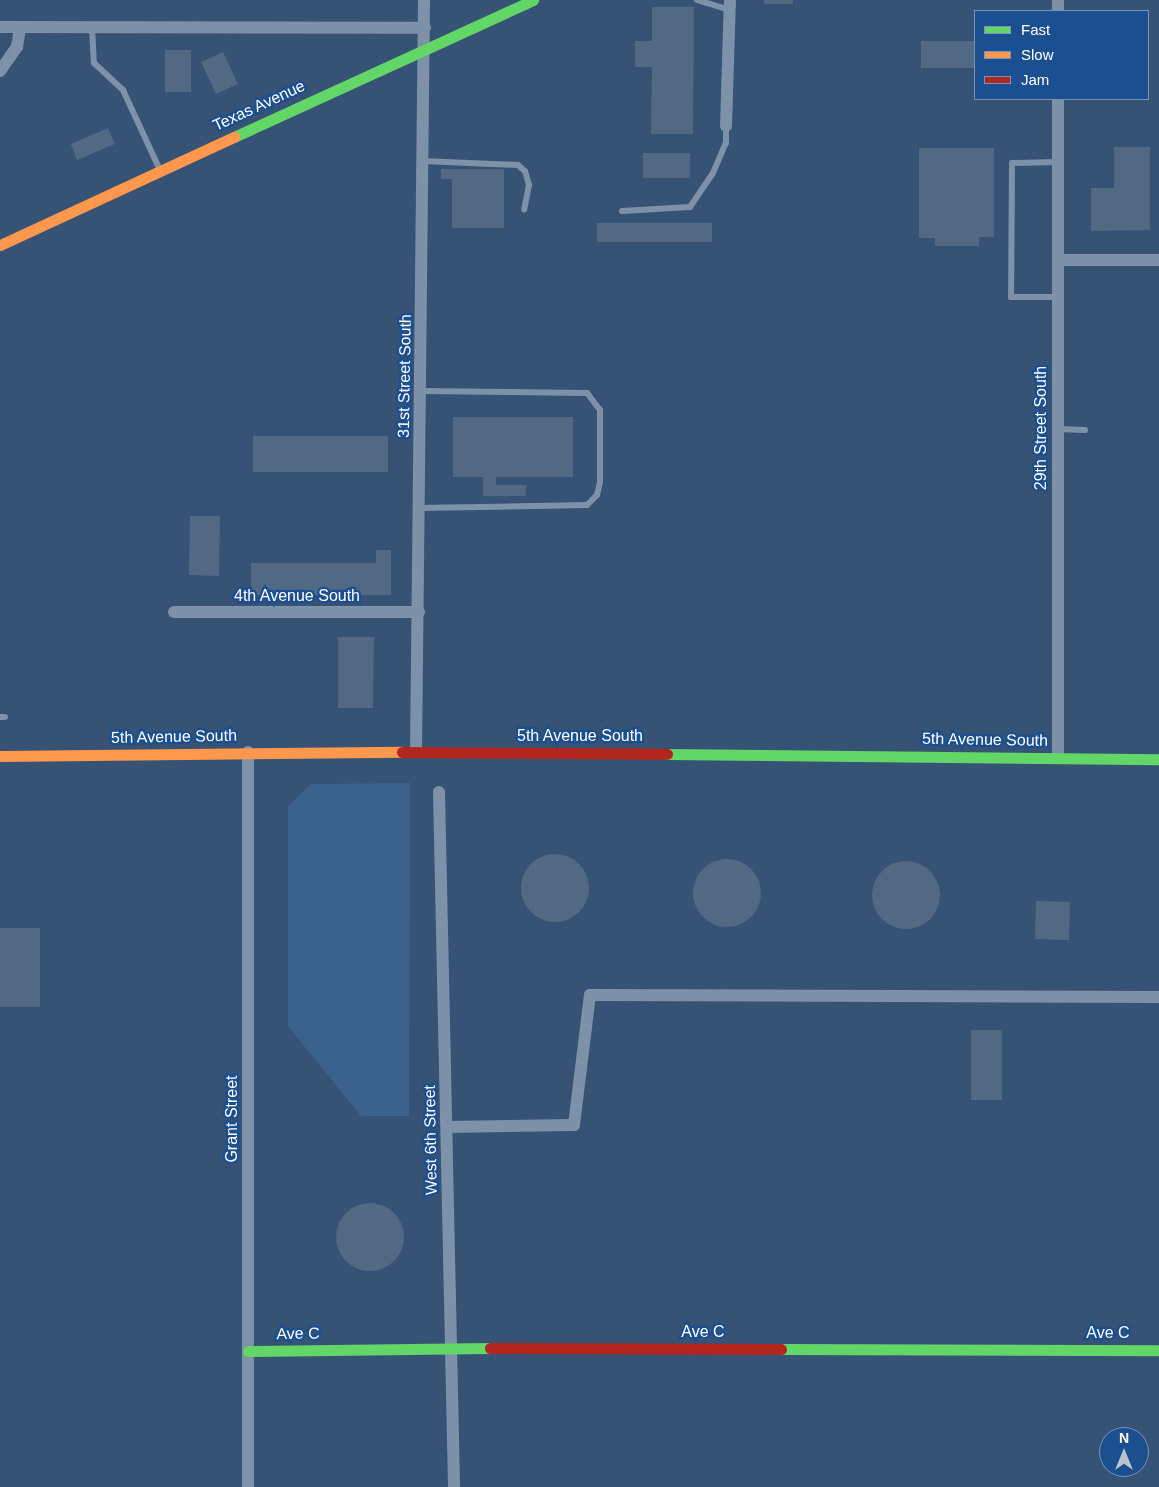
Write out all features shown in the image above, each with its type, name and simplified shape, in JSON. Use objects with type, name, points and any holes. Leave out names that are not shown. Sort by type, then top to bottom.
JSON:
[{"type":"street","name":"31st Street South","points":[[416,752],[424,0]]},
{"type":"street","name":"Texas Avenue","points":[[0,245],[424,47],[533,0]]},
{"type":"street","points":[[726,126],[730,5]]},
{"type":"street","points":[[0,27],[425,28]]},
{"type":"street","points":[[0,71],[17,47],[20,27]]},
{"type":"street","name":"29th Street South","points":[[1058,100],[1058,757]]},
{"type":"street","points":[[1058,260],[1159,260]]},
{"type":"street","name":"4th Avenue South","points":[[174,612],[418,612]]},
{"type":"street","name":"5th Avenue South","points":[[0,756],[248,752],[416,752],[1159,759]]},
{"type":"street","name":"Grant Street","points":[[248,752],[248,1487]]},
{"type":"street","name":"West 6th Street","points":[[439,792],[453,1348],[454,1487]]},
{"type":"street","points":[[447,1127],[574,1125],[590,996],[1159,997]]},
{"type":"street","name":"Ave C","points":[[248,1351],[453,1348],[1159,1350]]},
{"type":"lane","points":[[697,0],[730,5]]},
{"type":"lane","points":[[92,28],[94,63],[123,90],[160,170]]},
{"type":"lane","points":[[622,211],[690,207],[713,173],[726,143],[726,126]]},
{"type":"lane","points":[[423,161],[518,165],[525,171],[529,185],[524,210]]},
{"type":"lane","points":[[1058,162],[1012,163],[1011,297],[1058,297]]},
{"type":"lane","points":[[420,508],[587,505],[597,495],[600,482],[600,410],[587,394],[421,391]]},
{"type":"lane","points":[[1058,429],[1085,430]]},
{"type":"water","points":[[410,783],[409,1116],[361,1116],[288,1026],[288,806],[311,784]]},
{"type":"building","points":[[764,0],[793,0],[793,4],[764,4]]},
{"type":"building","points":[[652,7],[694,7],[693,134],[651,134],[652,67],[635,67],[635,41],[652,41]]},
{"type":"building","points":[[921,41],[974,41],[974,68],[921,68]]},
{"type":"building","points":[[165,50],[191,50],[191,92],[165,92]]},
{"type":"building","points":[[223,52],[238,84],[216,94],[201,62]]},
{"type":"building","points":[[108,128],[115,144],[77,160],[71,144]]},
{"type":"building","points":[[1114,147],[1150,147],[1150,230],[1091,231],[1091,188],[1114,188]]},
{"type":"building","points":[[919,148],[994,148],[994,237],[979,237],[979,246],[935,246],[935,238],[919,238]]},
{"type":"building","points":[[643,153],[690,153],[690,178],[643,178]]},
{"type":"building","points":[[441,169],[504,169],[504,228],[452,228],[452,179],[441,179]]},
{"type":"building","points":[[597,223],[712,223],[712,242],[597,242]]},
{"type":"building","points":[[453,417],[573,417],[573,477],[496,477],[496,485],[526,485],[526,496],[483,496],[483,477],[453,477]]},
{"type":"building","points":[[253,436],[388,436],[388,472],[253,472]]},
{"type":"building","points":[[190,516],[220,516],[219,576],[189,575]]},
{"type":"building","points":[[376,550],[391,550],[391,595],[251,595],[251,563],[376,563]]},
{"type":"building","points":[[338,637],[374,637],[373,708],[338,708]]},
{"type":"building","points":[[555,854],[568,857],[579,864],[586,875],[589,888],[586,901],[579,912],[568,919],[555,922],[542,919],[531,912],[524,901],[521,888],[524,875],[531,864],[542,857]]},
{"type":"building","points":[[727,859],[740,862],[751,869],[758,880],[761,893],[758,906],[751,917],[740,924],[727,927],[714,924],[703,917],[696,906],[693,893],[696,880],[703,869],[714,862]]},
{"type":"building","points":[[906,861],[919,864],[930,871],[937,882],[940,895],[937,908],[930,919],[919,926],[906,929],[893,926],[882,919],[875,908],[872,895],[875,882],[882,871],[893,864]]},
{"type":"building","points":[[1036,901],[1070,902],[1069,940],[1035,939]]},
{"type":"building","points":[[0,928],[40,928],[40,1007],[0,1007]]},
{"type":"building","points":[[971,1030],[1002,1030],[1002,1100],[971,1100]]},
{"type":"building","points":[[370,1203],[383,1206],[394,1213],[401,1224],[404,1237],[401,1250],[394,1261],[383,1268],[370,1271],[357,1268],[346,1261],[339,1250],[336,1237],[339,1224],[346,1213],[357,1206]]},
{"type":"traffic: fast","points":[[234,137],[533,0]]},
{"type":"traffic: fast","points":[[667,754],[1159,759]]},
{"type":"traffic: fast","points":[[248,1351],[490,1348]]},
{"type":"traffic: fast","points":[[781,1349],[1159,1350]]},
{"type":"traffic: slow","points":[[0,245],[234,137]]},
{"type":"traffic: slow","points":[[0,756],[402,752]]},
{"type":"traffic: jam","points":[[402,752],[667,754]]},
{"type":"traffic: jam","points":[[490,1348],[781,1349]]}]
